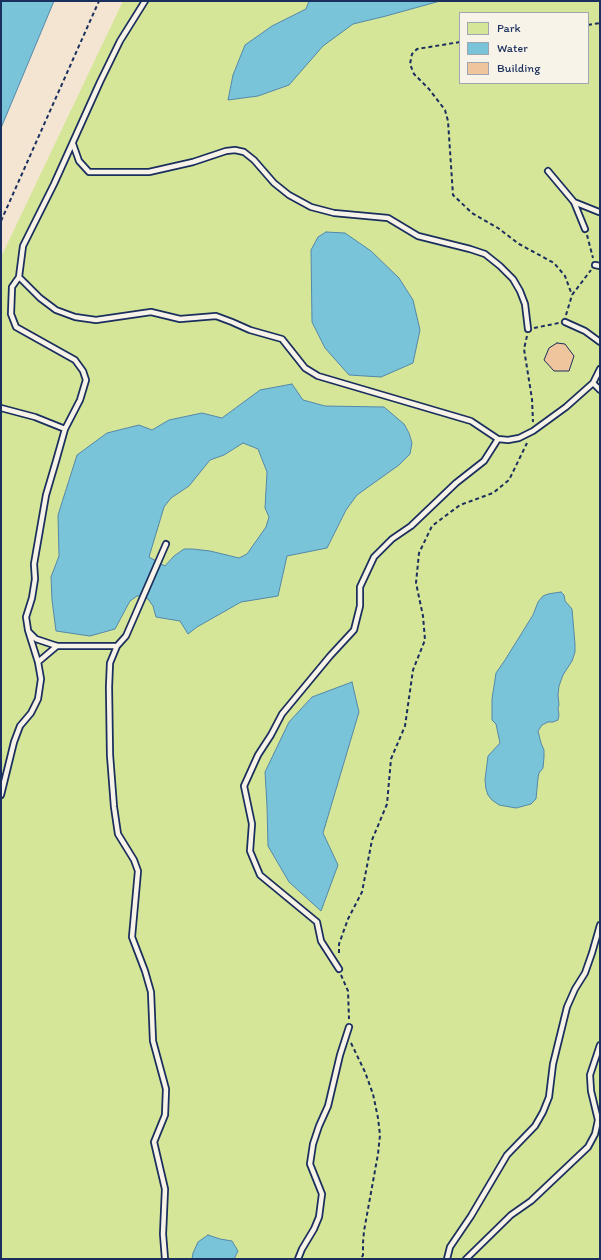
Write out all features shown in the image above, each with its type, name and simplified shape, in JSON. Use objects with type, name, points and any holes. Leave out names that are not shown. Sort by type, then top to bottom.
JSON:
[{"type":"lane","points":[[1,795],[14,742],[20,726],[38,699],[41,679],[26,617],[32,598],[35,579],[34,564],[46,495],[64,429],[80,400],[86,380],[83,372],[75,360],[16,327],[12,314],[12,287],[19,277],[23,246],[73,144],[120,41],[145,1]]},
{"type":"lane","points":[[73,144],[79,161],[88,172],[149,172],[193,162],[226,151],[235,150],[244,152],[254,160],[274,183],[289,195],[311,207],[334,212],[388,218],[418,236],[485,254],[500,266],[513,280],[520,291],[525,304],[528,329]]},
{"type":"lane","points":[[548,172],[574,202],[585,229]]},
{"type":"lane","points":[[574,202],[599,212]]},
{"type":"lane","points":[[19,277],[40,298],[56,310],[75,317],[96,320],[151,312],[180,319],[216,316],[250,330],[282,339],[305,368],[318,376],[471,421],[498,439],[508,440],[519,438],[533,431],[566,407],[592,383],[600,369]]},
{"type":"lane","points":[[564,322],[585,331],[600,342]]},
{"type":"lane","points":[[592,383],[600,390]]},
{"type":"lane","points":[[1,408],[35,417],[64,429]]},
{"type":"lane","points":[[338,969],[321,941],[317,922],[260,875],[250,851],[252,824],[244,786],[258,755],[282,714],[330,656],[354,630],[360,606],[360,587],[374,557],[392,539],[411,526],[456,482],[484,460],[498,439]]},
{"type":"lane","points":[[165,1259],[162,1234],[165,1189],[154,1142],[165,1115],[166,1089],[153,1041],[151,992],[132,937],[138,871],[134,860],[118,834],[113,799],[110,755],[109,687],[110,663],[117,646],[126,636],[166,544]]},
{"type":"lane","points":[[28,630],[36,639],[57,646],[117,646]]},
{"type":"lane","points":[[38,662],[57,646]]},
{"type":"lane","points":[[447,1259],[450,1247],[471,1216],[508,1155],[535,1126],[543,1112],[549,1097],[553,1064],[567,1007],[585,973],[600,925]]},
{"type":"lane","points":[[298,1259],[319,1217],[322,1194],[310,1164],[313,1144],[328,1106],[340,1055],[349,1027]]},
{"type":"lane","points":[[466,1259],[511,1215],[531,1201],[588,1147],[595,1134],[598,1120],[591,1091],[590,1075],[600,1045]]},
{"type":"path","points":[[1,221],[99,1]]},
{"type":"path","points":[[589,25],[600,23]]},
{"type":"path","points":[[459,42],[417,49],[412,54],[410,64],[414,74],[429,89],[445,110],[447,116],[453,195],[472,213],[498,228],[519,244],[554,263],[565,276],[572,295]]},
{"type":"path","points":[[349,1027],[348,992],[338,969],[339,944],[348,919],[362,892],[372,840],[387,804],[391,759],[405,726],[413,670],[425,640],[423,616],[416,583],[418,553],[432,526],[460,505],[493,493],[508,480],[533,431],[532,399],[524,349],[528,329],[564,322],[572,295],[598,266],[585,229]]},
{"type":"path","points":[[351,1042],[365,1072],[373,1094],[380,1136],[364,1231],[363,1255],[361,1259]]},
{"type":"green space","points":[[123,1],[600,1],[600,1259],[1,1259],[1,257]]},
{"type":"water","points":[[1,1],[54,1],[1,128]]},
{"type":"water","points":[[309,1],[440,1],[353,24],[323,46],[289,85],[258,96],[228,100],[233,75],[245,45],[272,26],[306,9]]},
{"type":"water","points":[[326,232],[345,233],[371,251],[399,278],[413,300],[420,330],[413,363],[381,377],[349,375],[325,348],[312,322],[311,250],[318,237]]},
{"type":"water","points":[[292,384],[303,400],[325,406],[384,407],[404,424],[409,433],[412,443],[410,454],[399,465],[357,495],[346,510],[327,548],[287,556],[278,596],[241,602],[197,627],[188,634],[180,621],[156,617],[153,606],[148,599],[141,596],[137,596],[130,601],[115,629],[90,636],[56,631],[51,577],[59,556],[58,515],[77,455],[107,433],[139,425],[152,430],[169,420],[202,413],[222,418],[260,390]],"holes":[[[243,443],[258,449],[267,472],[265,508],[269,517],[266,527],[247,554],[239,558],[210,551],[184,549],[174,556],[165,566],[149,557],[164,507],[171,498],[189,486],[210,460],[224,455]]]},
{"type":"water","points":[[561,592],[564,595],[565,601],[572,609],[575,652],[559,686],[558,720],[542,725],[538,731],[544,750],[544,757],[543,768],[539,773],[538,778],[536,799],[531,804],[516,808],[499,805],[488,795],[485,780],[488,756],[500,743],[496,724],[492,720],[492,699],[496,673],[533,615],[538,602],[543,596]]},
{"type":"water","points":[[352,682],[359,712],[323,833],[338,865],[321,911],[289,882],[268,846],[265,772],[289,722],[312,697]]},
{"type":"water","points":[[208,1235],[232,1241],[238,1251],[234,1259],[192,1259],[198,1242]]},
{"type":"building","points":[[557,343],[565,344],[574,356],[569,371],[554,371],[544,360],[549,348]]}]
